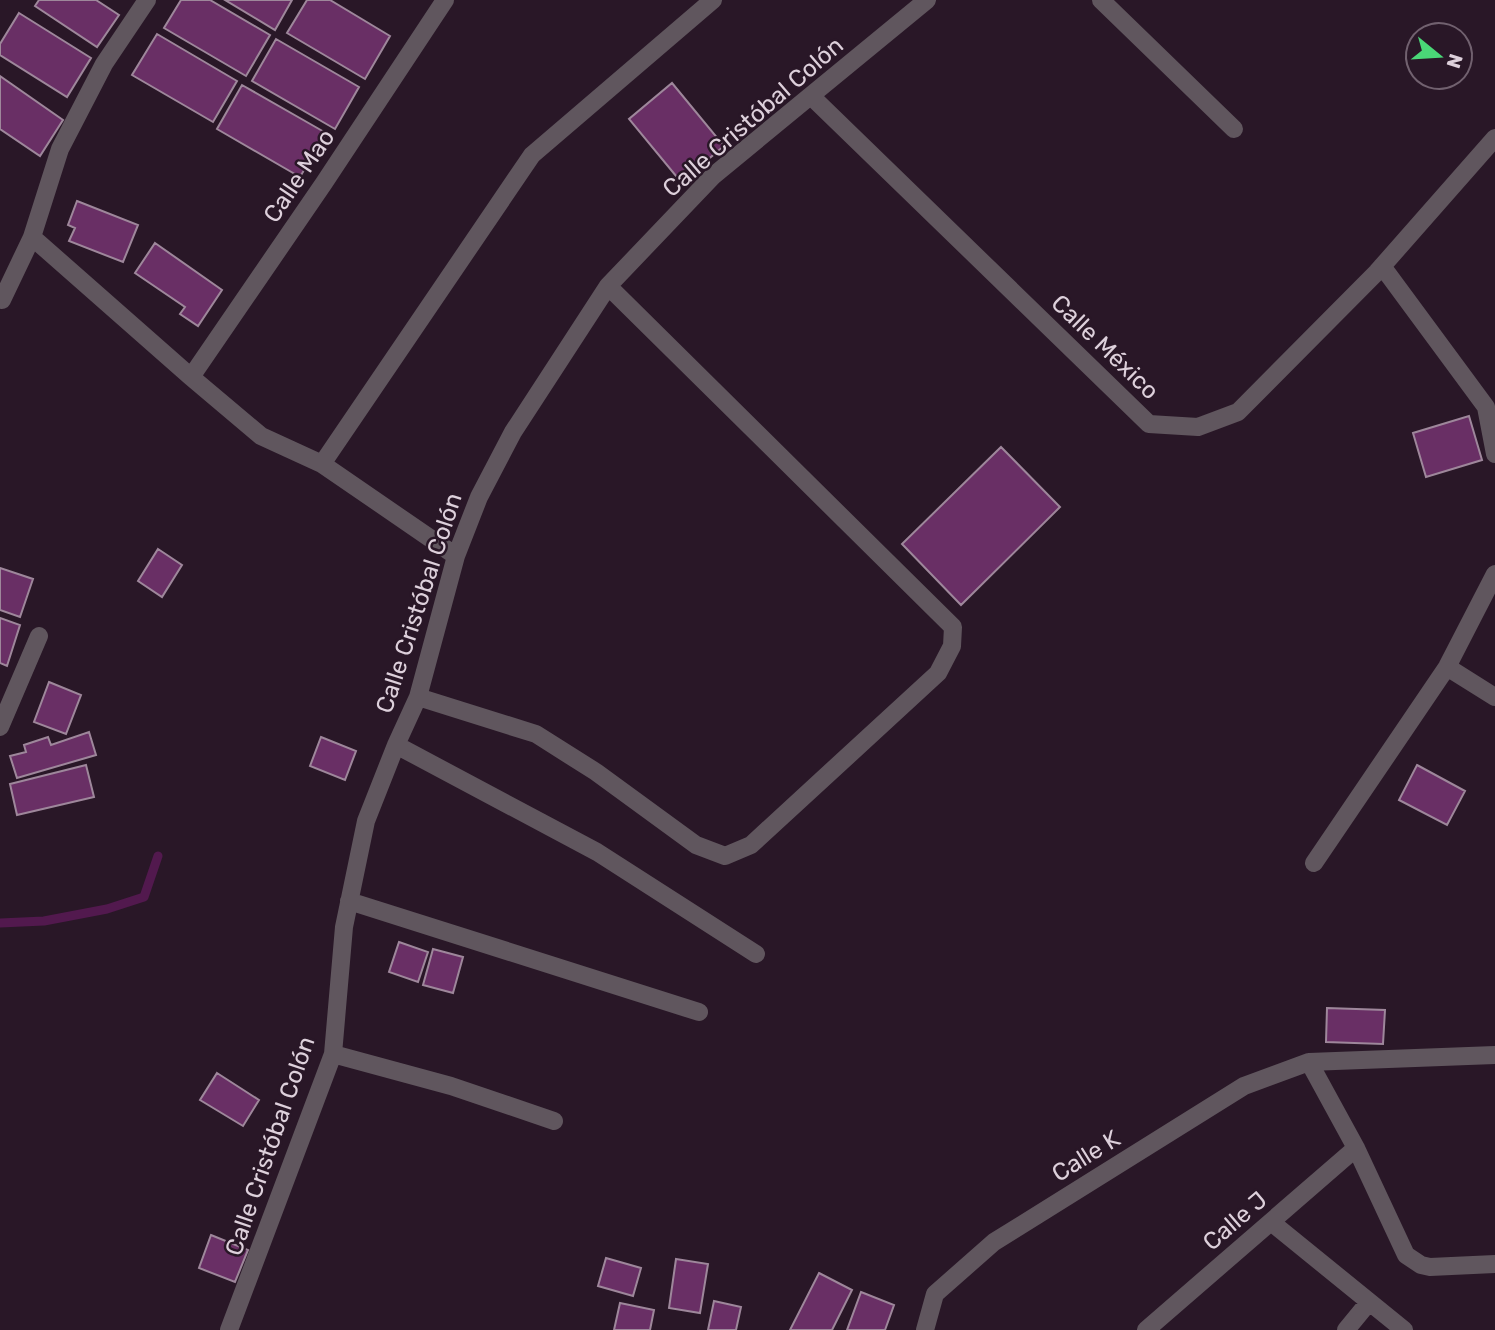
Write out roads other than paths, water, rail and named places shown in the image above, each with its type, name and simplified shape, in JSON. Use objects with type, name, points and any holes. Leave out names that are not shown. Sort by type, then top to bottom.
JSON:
[{"type":"street","points":[[0,299],[2,300],[32,237],[60,149],[104,64],[147,0]]},
{"type":"street","name":"Calle Mao","points":[[191,377],[332,172],[445,0]]},
{"type":"street","points":[[322,464],[532,155],[713,0]]},
{"type":"street","name":"Calle Cristóbal Colón","points":[[229,1330],[333,1054],[344,927],[366,821],[418,697],[456,556],[479,497],[513,432],[608,286],[713,176],[927,0]]},
{"type":"street","points":[[1101,0],[1234,129]]},
{"type":"street","name":"Calle México","points":[[811,96],[1149,424],[1198,427],[1238,412],[1382,266],[1495,138]]},
{"type":"street","points":[[32,237],[261,436],[322,464],[456,556]]},
{"type":"street","points":[[1382,266],[1486,407],[1495,454]]},
{"type":"street","points":[[418,697],[536,734],[596,772],[696,845],[724,856],[751,845],[938,673],[952,646],[953,627],[608,286]]},
{"type":"street","points":[[1314,863],[1447,667],[1495,574]]},
{"type":"street","points":[[0,727],[39,636]]},
{"type":"street","points":[[1447,667],[1495,697]]},
{"type":"street","points":[[396,745],[597,852],[756,954]]},
{"type":"street","points":[[349,901],[699,1012]]},
{"type":"street","points":[[333,1054],[450,1086],[554,1121]]},
{"type":"street","name":"Calle K","points":[[925,1330],[935,1294],[994,1242],[1244,1086],[1309,1062],[1495,1055]]},
{"type":"street","points":[[1309,1062],[1356,1148],[1406,1255],[1421,1265],[1430,1267],[1495,1264]]},
{"type":"street","name":"Calle J","points":[[1146,1330],[1356,1148]]},
{"type":"street","points":[[1271,1222],[1404,1330]]},
{"type":"street","points":[[1346,1330],[1369,1302]]},
{"type":"waterway","points":[[0,923],[44,921],[107,909],[144,897],[158,856]]}]
